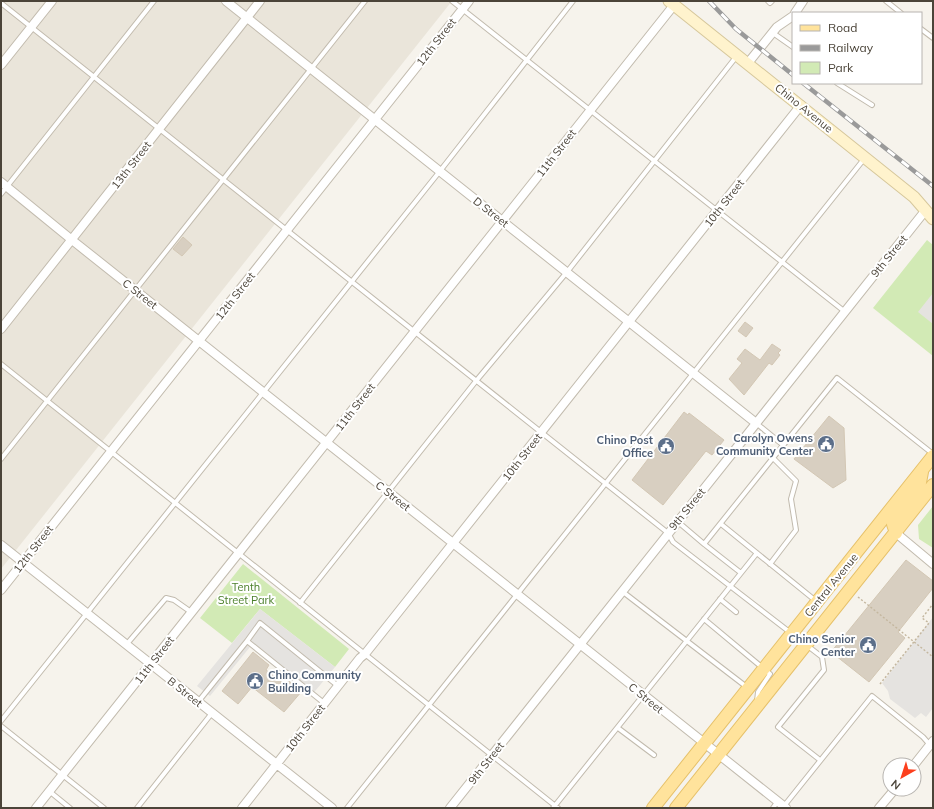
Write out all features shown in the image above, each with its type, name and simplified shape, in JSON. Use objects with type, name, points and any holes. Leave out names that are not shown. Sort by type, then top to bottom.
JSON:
[{"type":"main road","name":"Chino Avenue","points":[[672,3],[914,197],[933,219]]},
{"type":"main road","name":"Central Avenue","points":[[653,808],[923,470],[933,455]]},
{"type":"main road","points":[[896,533],[893,524],[894,520],[919,488],[923,470]]},
{"type":"main road","name":"Central Avenue","points":[[676,808],[933,485]]},
{"type":"street","points":[[1,65],[52,1]]},
{"type":"street","name":"D Street","points":[[226,1],[756,423]]},
{"type":"street","name":"13th Street","points":[[1,329],[260,1]]},
{"type":"street","name":"12th Street","points":[[1,590],[469,1]]},
{"type":"street","points":[[796,12],[803,1]]},
{"type":"street","name":"11th Street","points":[[36,808],[503,221],[672,3]]},
{"type":"street","points":[[748,63],[777,27],[792,17]]},
{"type":"street","name":"10th Street","points":[[242,808],[801,105]]},
{"type":"street","name":"C Street","points":[[4,184],[326,443],[581,644],[780,806]]},
{"type":"street","name":"9th Street","points":[[450,808],[664,541],[677,521],[925,210]]},
{"type":"street","points":[[896,533],[933,564]]},
{"type":"street","name":"B Street","points":[[1,545],[150,665],[332,808]]},
{"type":"street","points":[[921,757],[932,744]]},
{"type":"street","points":[[880,808],[889,797]]},
{"type":"lane","points":[[1,194],[4,184],[154,1]]},
{"type":"lane","points":[[1,459],[365,1]]},
{"type":"lane","points":[[452,1],[589,111],[654,160],[717,212],[844,311]]},
{"type":"lane","points":[[1,721],[174,502],[440,171],[526,59],[573,1]]},
{"type":"lane","points":[[768,1],[770,3],[772,1]]},
{"type":"lane","points":[[886,1],[900,12]]},
{"type":"lane","points":[[1,3],[287,230],[350,282],[668,533],[673,542],[728,585],[732,585],[792,634],[808,644],[822,657],[824,670],[778,727],[820,760]]},
{"type":"lane","points":[[922,30],[933,38]]},
{"type":"lane","points":[[772,33],[792,46]]},
{"type":"lane","points":[[300,602],[476,381],[567,272],[738,55]]},
{"type":"lane","points":[[839,84],[872,105]]},
{"type":"lane","points":[[347,808],[605,483],[610,480],[865,157]]},
{"type":"lane","points":[[1,364],[556,807],[757,553]]},
{"type":"lane","points":[[704,544],[837,378],[933,455]]},
{"type":"lane","points":[[756,423],[783,445]]},
{"type":"lane","points":[[770,564],[796,530],[791,499],[796,481],[773,458]]},
{"type":"lane","points":[[677,521],[741,573]]},
{"type":"lane","points":[[721,524],[818,602]]},
{"type":"lane","points":[[623,592],[748,689]]},
{"type":"lane","points":[[126,645],[166,598],[174,600],[191,612]]},
{"type":"lane","points":[[720,599],[736,612]]},
{"type":"lane","points":[[704,619],[765,669],[770,676],[758,692],[758,705]]},
{"type":"lane","points":[[198,702],[260,623],[338,686]]},
{"type":"lane","points":[[247,641],[324,703]]},
{"type":"lane","points":[[780,806],[872,696],[932,744]]},
{"type":"lane","points":[[136,808],[212,713]]},
{"type":"lane","points":[[1,726],[104,808]]},
{"type":"lane","points":[[618,728],[654,756]]},
{"type":"lane","points":[[49,791],[70,808]]},
{"type":"path","points":[[858,597],[933,656]]},
{"type":"path","points":[[880,684],[928,623],[922,618],[933,604]]},
{"type":"shaded area","points":[[1,1],[452,1],[1,569]]},
{"type":"shaded area","points":[[933,293],[933,324],[918,312]]},
{"type":"shaded area","points":[[260,609],[335,667],[311,696],[250,647],[210,696],[197,686]]},
{"type":"shaded area","points":[[933,617],[933,708],[926,717],[921,713],[915,718],[890,699],[888,691],[882,683]]},
{"type":"green space","points":[[927,240],[933,245],[933,356],[873,308]]},
{"type":"green space","points":[[933,506],[933,548],[919,539],[918,525]]},
{"type":"green space","name":"Tenth Street Park","points":[[243,564],[349,649],[335,667],[260,609],[232,643],[200,618]]},
{"type":"building","points":[[183,237],[192,245],[182,256],[173,249]]},
{"type":"building","points":[[745,322],[753,328],[746,337],[738,331]]},
{"type":"building","points":[[772,344],[781,350],[778,353],[780,355],[772,365],[769,363],[744,395],[729,379],[742,363],[737,359],[745,349],[760,360]]},
{"type":"building","points":[[684,412],[688,415],[689,413],[724,440],[712,455],[706,451],[663,505],[632,480]]},
{"type":"building","name":"Carolyn Owens Community Center","points":[[829,416],[844,428],[846,480],[833,488],[794,459]]},
{"type":"building","points":[[906,560],[933,581],[933,588],[898,632],[905,638],[869,682],[831,652]]},
{"type":"building","name":"Chino Community Building","points":[[253,652],[269,665],[266,670],[283,683],[286,679],[302,691],[284,712],[252,687],[238,704],[222,691]]},
{"type":"railway","points":[[709,1],[736,29],[792,74]]},
{"type":"railway","points":[[804,84],[933,186]]},
{"type":"place","name":"Carolyn Owens Community Center","points":[[826,444]]},
{"type":"place","name":"Chino Post Office","points":[[666,446]]},
{"type":"place","name":"Chino Senior Center","points":[[868,645]]},
{"type":"place","name":"Chino Community Building","points":[[255,681]]}]
